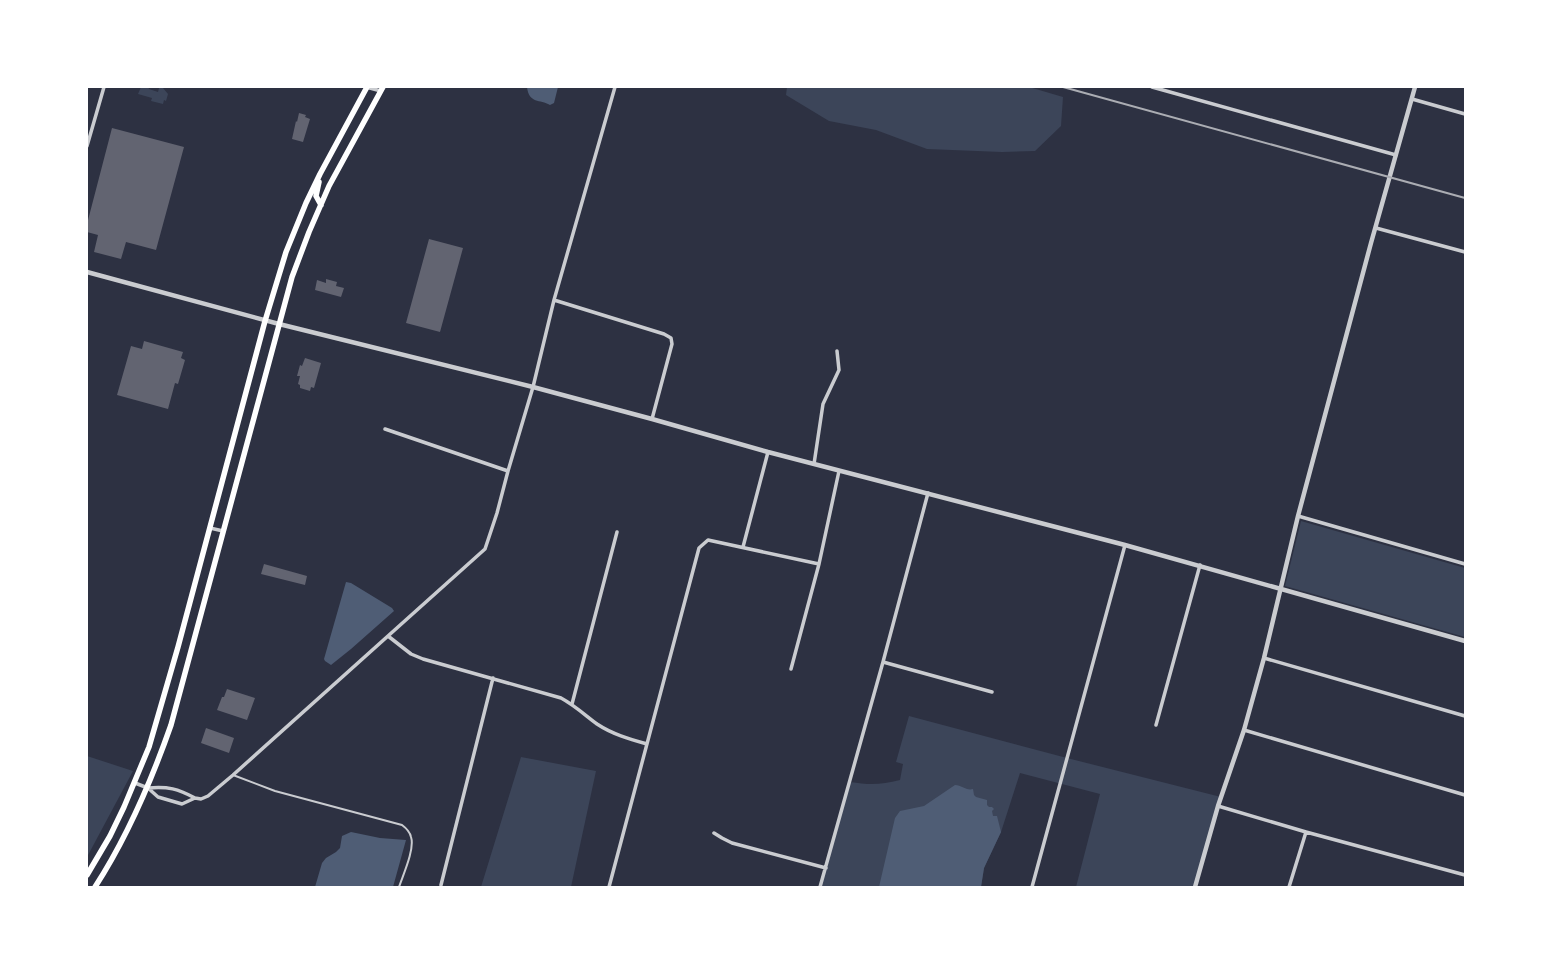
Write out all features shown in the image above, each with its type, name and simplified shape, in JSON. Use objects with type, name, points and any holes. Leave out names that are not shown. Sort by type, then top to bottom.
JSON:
[{"type":"main road","points":[[87,875],[110,836],[135,783],[149,747],[210,528],[265,321],[286,252],[320,174],[367,87]]},
{"type":"main road","points":[[95,887],[122,842],[148,788],[171,725],[279,324],[299,258],[329,186],[382,89]]},
{"type":"main road","points":[[320,174],[316,196],[321,205]]},
{"type":"street","points":[[87,146],[104,87]]},
{"type":"street","points":[[367,87],[382,89]]},
{"type":"street","points":[[148,788],[163,786],[184,792],[195,798],[201,799],[208,796],[485,549],[497,513],[533,388],[554,300],[615,87]]},
{"type":"street","points":[[1152,87],[1166,89],[1396,155]]},
{"type":"street","points":[[1195,887],[1218,806],[1244,730],[1264,658],[1298,516],[1415,87]]},
{"type":"street","points":[[1412,99],[1465,114]]},
{"type":"street","points":[[1376,228],[1465,252]]},
{"type":"street","points":[[87,272],[265,321],[652,419],[839,471],[1200,565],[1465,641]]},
{"type":"street","points":[[554,300],[664,334],[671,338],[672,344],[652,419]]},
{"type":"street","points":[[814,464],[822,404],[839,370],[838,350]]},
{"type":"street","points":[[385,429],[508,471]]},
{"type":"street","points":[[743,547],[768,452]]},
{"type":"street","points":[[791,669],[819,564],[839,471]]},
{"type":"street","points":[[820,887],[883,662],[928,493]]},
{"type":"street","points":[[1298,516],[1465,564]]},
{"type":"street","points":[[210,528],[223,530]]},
{"type":"street","points":[[572,704],[617,532]]},
{"type":"street","points":[[609,887],[699,548],[708,540],[819,564]]},
{"type":"street","points":[[1032,887],[1125,545]]},
{"type":"street","points":[[1156,725],[1200,565]]},
{"type":"street","points":[[388,636],[411,654],[423,659],[561,698],[572,704],[598,725],[623,738],[646,744]]},
{"type":"street","points":[[1264,658],[1465,716]]},
{"type":"street","points":[[883,662],[992,692]]},
{"type":"street","points":[[441,885],[493,678]]},
{"type":"street","points":[[1244,730],[1465,795]]},
{"type":"street","points":[[135,783],[148,788],[158,797],[182,804],[195,798]]},
{"type":"street","points":[[1218,806],[1306,832],[1465,875]]},
{"type":"street","points":[[1289,887],[1306,832]]},
{"type":"street","points":[[714,833],[732,843],[826,868]]},
{"type":"lane","points":[[233,775],[275,791],[402,824],[408,830],[412,838],[410,854],[399,887]]},
{"type":"shaded area","points":[[141,87],[148,87],[149,89],[158,92],[159,88],[163,88],[168,94],[166,101],[164,100],[163,104],[151,101],[152,98],[138,94]]},
{"type":"shaded area","points":[[527,87],[558,87],[554,103],[550,105],[533,99],[528,92]]},
{"type":"shaded area","points":[[787,87],[1029,87],[1063,97],[1061,126],[1035,151],[1002,152],[927,149],[876,130],[829,121],[786,95]]},
{"type":"shaded area","points":[[1301,521],[1465,568],[1465,637],[1285,586]]},
{"type":"shaded area","points":[[346,582],[351,583],[392,608],[394,611],[331,665],[324,659]]},
{"type":"shaded area","points":[[909,716],[1221,797],[1195,887],[1076,887],[1100,794],[1020,773],[1001,832],[984,868],[981,887],[820,887],[850,782],[875,784],[900,780],[903,764],[896,762]]},
{"type":"shaded area","points":[[87,756],[133,771],[87,857]]},
{"type":"shaded area","points":[[521,757],[596,771],[571,887],[481,887]]},
{"type":"shaded area","points":[[955,785],[973,789],[974,795],[987,800],[987,805],[994,809],[992,811],[993,816],[997,816],[1001,832],[984,868],[981,887],[879,887],[895,818],[900,811],[924,806]]},
{"type":"shaded area","points":[[351,832],[380,838],[406,840],[393,887],[315,887],[322,863],[326,858],[340,848],[342,836]]},
{"type":"building","points":[[299,113],[306,115],[305,117],[310,119],[303,142],[292,139]]},
{"type":"building","points":[[112,128],[184,147],[156,250],[126,242],[121,259],[94,252],[98,235],[87,232],[87,224]]},
{"type":"building","points":[[429,239],[463,248],[440,332],[406,323]]},
{"type":"building","points":[[326,279],[337,282],[336,286],[344,288],[341,297],[315,290],[317,280],[326,283]]},
{"type":"building","points":[[144,341],[183,352],[181,358],[185,360],[178,384],[175,383],[168,409],[117,395],[131,346],[142,349]]},
{"type":"building","points":[[305,358],[321,363],[314,388],[311,387],[310,391],[300,388],[300,385],[298,384],[300,376],[297,376],[300,365],[302,366]]},
{"type":"building","points":[[264,564],[307,576],[305,585],[261,574]]},
{"type":"building","points":[[227,689],[255,698],[247,720],[217,710]]},
{"type":"building","points":[[206,728],[234,738],[229,753],[201,743]]},
{"type":"railway","points":[[1063,87],[1465,198]]}]
